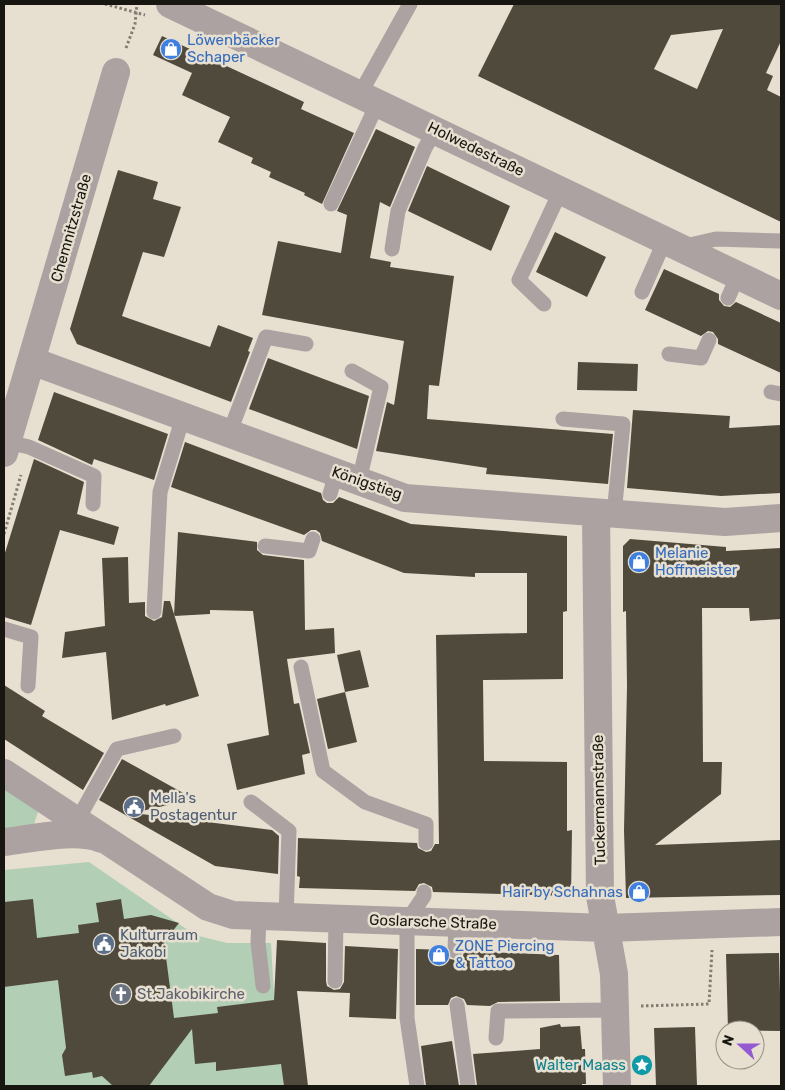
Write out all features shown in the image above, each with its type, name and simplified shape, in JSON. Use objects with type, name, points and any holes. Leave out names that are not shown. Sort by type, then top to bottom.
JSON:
[{"type":"street","name":"Holwedestraße","points":[[179,6],[673,243],[733,286],[781,296]]},
{"type":"street","name":"Chemnitzstraße","points":[[5,448],[116,72]]},
{"type":"street","name":"Königstieg","points":[[32,361],[229,434],[342,482],[405,498],[725,522],[781,518]]},
{"type":"street","name":"Tuckermannstraße","points":[[605,513],[600,896],[614,974],[625,1008],[617,1086]]},
{"type":"street","name":"Goslarsche Straße","points":[[4,773],[208,907],[233,914],[606,928],[781,922]]},
{"type":"street","name":"Goslarsche Straße","points":[[4,842],[92,834],[105,840]]},
{"type":"lane","points":[[331,204],[369,98],[410,4]]},
{"type":"lane","points":[[392,250],[398,211],[424,148],[435,130]]},
{"type":"lane","points":[[544,304],[519,280],[561,190]]},
{"type":"lane","points":[[642,292],[673,243],[716,239],[781,241]]},
{"type":"lane","points":[[229,434],[266,337],[306,344]]},
{"type":"lane","points":[[668,354],[701,358],[709,340]]},
{"type":"lane","points":[[342,482],[381,387],[352,370]]},
{"type":"lane","points":[[154,612],[160,492],[183,417]]},
{"type":"lane","points":[[563,419],[623,424],[605,513]]},
{"type":"lane","points":[[5,448],[29,447],[94,476],[94,504]]},
{"type":"lane","points":[[266,546],[309,551],[313,539]]},
{"type":"lane","points":[[4,629],[31,637],[28,686]]},
{"type":"lane","points":[[301,667],[322,771],[365,802],[426,824],[426,843]]},
{"type":"lane","points":[[77,820],[117,749],[174,736]]},
{"type":"lane","points":[[251,802],[289,831],[286,916]]},
{"type":"lane","points":[[417,1086],[407,1018],[407,921],[424,896],[424,892]]},
{"type":"lane","points":[[259,915],[258,942],[263,986]]},
{"type":"lane","points":[[335,982],[336,918]]},
{"type":"lane","points":[[455,951],[456,922]]},
{"type":"lane","points":[[457,1005],[468,1086]]},
{"type":"lane","points":[[496,1038],[498,1011],[625,1008]]},
{"type":"path","points":[[105,4],[138,12]]},
{"type":"path","points":[[116,72],[138,12],[137,4]]},
{"type":"path","points":[[625,1008],[709,1004],[712,948]]},
{"type":"green space","points":[[4,782],[38,812],[33,827],[4,834]]},
{"type":"green space","points":[[89,862],[195,935],[227,943],[271,943],[275,1012],[284,1086],[4,1086],[4,870]]},
{"type":"building","points":[[514,4],[781,4],[781,41],[766,73],[773,76],[767,90],[781,97],[781,222],[478,76]],"holes":[[[723,29],[697,89],[654,69],[671,35]]]},
{"type":"building","points":[[162,36],[304,102],[301,109],[354,133],[322,204],[304,195],[305,193],[269,177],[271,172],[251,163],[253,158],[218,142],[230,117],[182,95],[192,73],[153,55]]},
{"type":"building","points":[[376,129],[415,147],[390,207],[380,202],[370,258],[391,262],[390,267],[454,276],[439,386],[429,385],[427,419],[613,434],[608,484],[486,474],[487,468],[376,451],[387,402],[394,405],[404,341],[262,315],[278,241],[341,253],[347,215],[337,211]]},
{"type":"building","points":[[427,166],[510,206],[491,251],[408,211]]},
{"type":"building","points":[[118,170],[158,182],[153,199],[181,207],[164,257],[143,252],[122,316],[210,347],[218,325],[253,338],[248,351],[250,352],[231,402],[77,344],[70,329]]},
{"type":"building","points":[[555,232],[606,257],[587,297],[536,272]]},
{"type":"building","points":[[664,269],[719,294],[719,300],[724,306],[730,307],[736,302],[781,323],[781,373],[718,344],[718,339],[713,332],[708,331],[701,336],[645,310]]},
{"type":"building","points":[[268,358],[369,396],[357,449],[249,409]]},
{"type":"building","points":[[578,362],[638,364],[637,391],[577,390]]},
{"type":"building","points":[[54,392],[168,434],[154,480],[94,459],[92,465],[38,440]]},
{"type":"building","points":[[633,410],[730,416],[729,428],[781,425],[781,493],[721,496],[627,488]]},
{"type":"building","points":[[185,442],[321,493],[323,500],[327,503],[333,503],[339,497],[411,524],[567,536],[567,611],[563,612],[563,679],[483,680],[484,761],[567,762],[567,831],[572,830],[571,896],[433,892],[432,887],[424,883],[419,884],[415,891],[299,888],[300,877],[297,876],[298,838],[417,843],[418,848],[426,852],[431,851],[435,844],[439,844],[436,635],[527,633],[527,573],[475,573],[475,577],[404,573],[322,541],[320,533],[316,530],[311,530],[304,535],[171,487]]},
{"type":"building","points":[[34,459],[84,482],[77,514],[119,527],[114,545],[60,530],[31,625],[4,617],[4,556]]},
{"type":"building","points":[[178,532],[257,542],[257,550],[263,555],[304,560],[305,630],[334,628],[335,653],[287,659],[294,704],[299,703],[310,753],[302,755],[305,774],[237,790],[227,744],[269,735],[253,611],[210,610],[210,614],[174,616]]},
{"type":"building","points":[[630,539],[726,547],[726,551],[781,548],[781,619],[750,621],[749,608],[702,608],[703,762],[722,762],[721,794],[655,845],[781,840],[781,895],[626,898],[624,831],[627,686],[626,611],[623,612],[623,546]]},
{"type":"building","points":[[128,557],[129,603],[145,602],[145,616],[154,621],[162,617],[164,601],[170,601],[199,696],[112,720],[106,652],[62,658],[65,632],[105,626],[102,558]]},
{"type":"building","points":[[360,650],[369,687],[345,692],[337,655]]},
{"type":"building","points":[[4,685],[45,711],[42,716],[104,753],[83,790],[4,739]]},
{"type":"building","points":[[345,692],[357,742],[328,749],[317,699]]},
{"type":"building","points":[[122,759],[194,799],[133,813],[272,830],[279,836],[278,874],[215,866],[99,800]]},
{"type":"building","points":[[33,899],[37,938],[79,933],[78,925],[99,922],[96,903],[121,899],[124,919],[151,915],[179,923],[164,942],[174,1018],[218,1013],[217,1007],[274,1000],[277,940],[326,943],[326,981],[327,986],[334,990],[340,989],[344,982],[345,946],[398,949],[396,1019],[349,1017],[350,993],[297,991],[308,1086],[284,1086],[281,1064],[216,1071],[216,1062],[195,1064],[192,1029],[149,1086],[113,1086],[102,1076],[93,1078],[92,1072],[65,1076],[62,1055],[66,1048],[58,980],[4,987],[4,902]]},
{"type":"building","points":[[416,949],[446,950],[450,959],[455,960],[463,956],[464,951],[559,955],[560,1001],[498,1002],[490,1006],[467,1005],[464,999],[456,996],[451,998],[448,1005],[416,1005]]},
{"type":"building","points":[[779,953],[781,1031],[765,1031],[765,1020],[728,1020],[726,954]]},
{"type":"building","points":[[560,1024],[561,1027],[580,1026],[582,1049],[585,1049],[586,1084],[582,1084],[582,1086],[477,1086],[473,1054],[540,1049],[540,1028]]},
{"type":"building","points":[[695,1027],[697,1086],[656,1086],[654,1028]]},
{"type":"building","points":[[452,1041],[459,1086],[426,1086],[421,1046]]},
{"type":"place","name":"Löwenbäcker Schaper","points":[[171,49]]},
{"type":"place","name":"Melanie Hoffmeister","points":[[639,562]]},
{"type":"place","name":"Mella's Postagentur","points":[[134,807]]},
{"type":"place","name":"Hair by Schahnas","points":[[639,892]]},
{"type":"place","name":"Kulturraum Jakobi","points":[[104,944]]},
{"type":"place","name":"ZONE Piercing & Tattoo","points":[[439,955]]},
{"type":"place","name":"St.Jakobikirche","points":[[121,994]]},
{"type":"place","name":"Walter Maass","points":[[642,1065]]}]
